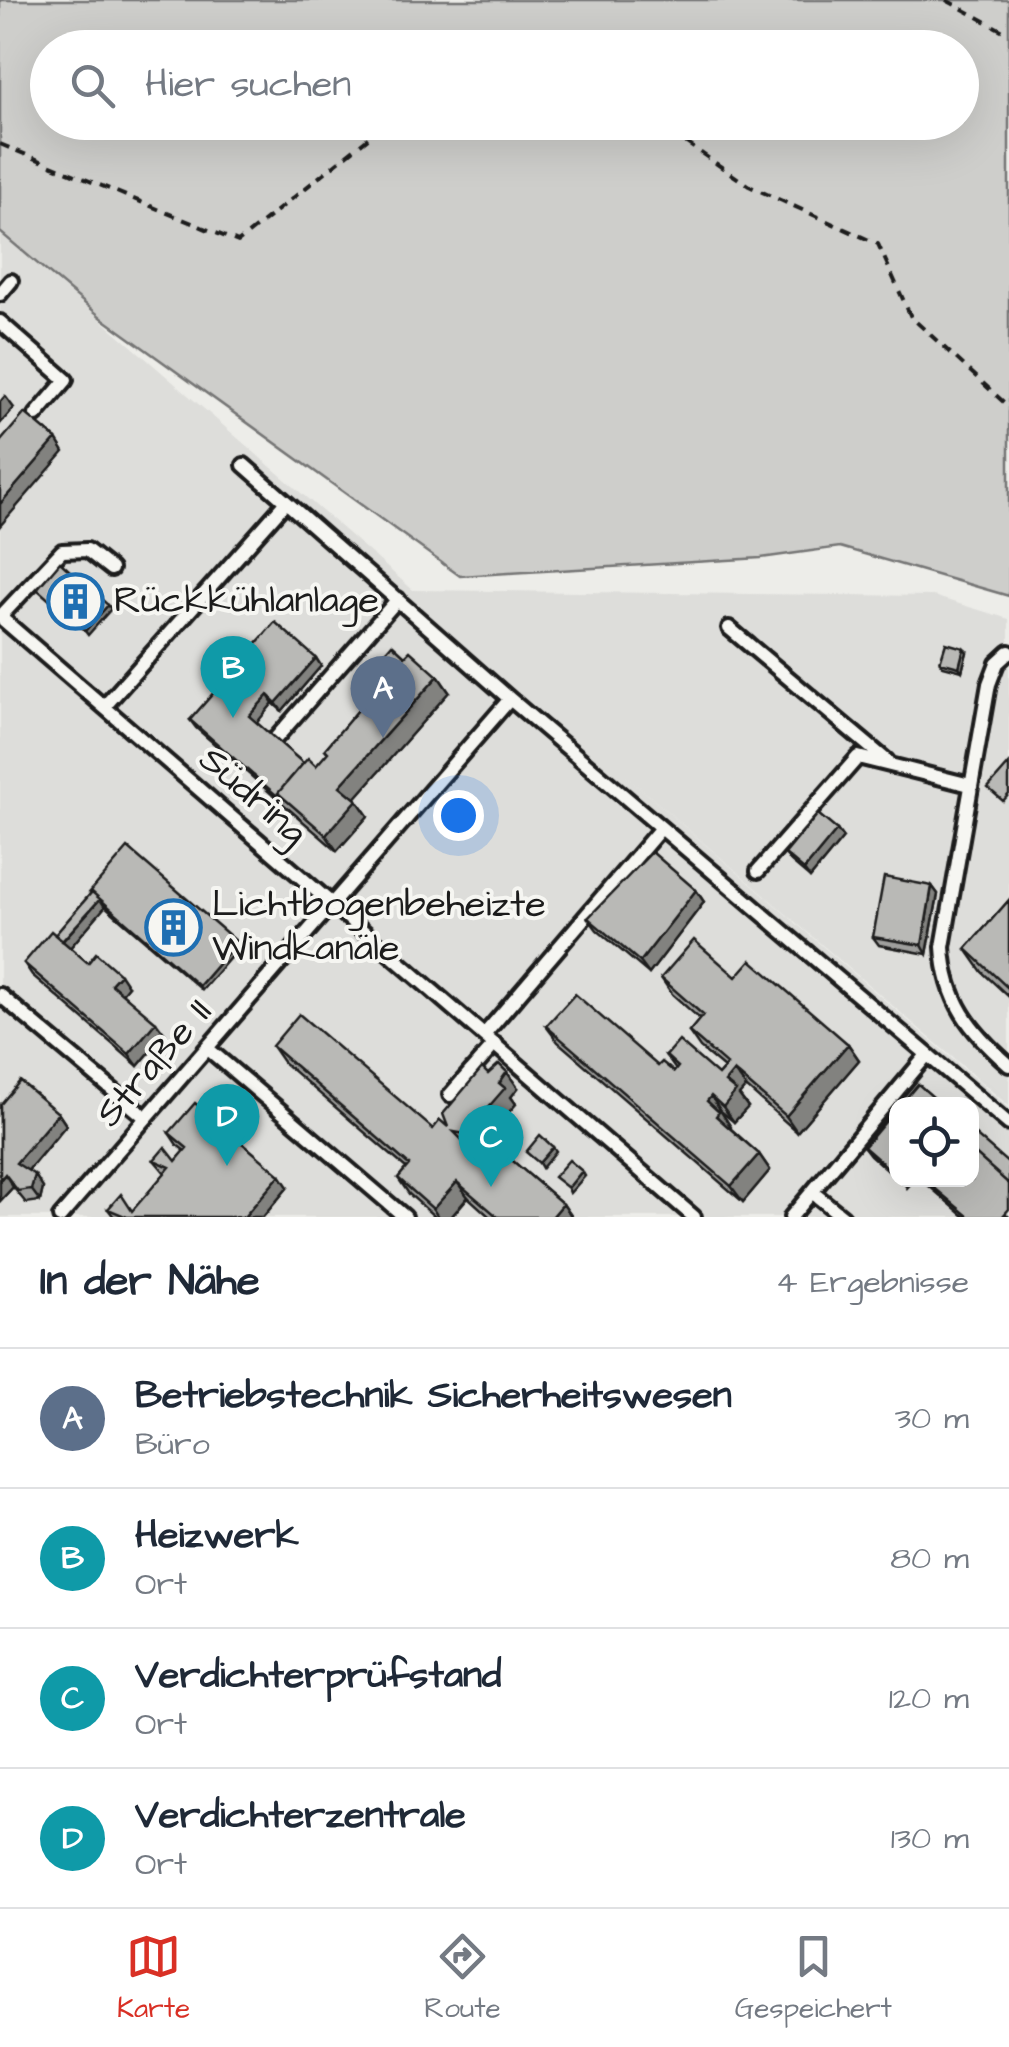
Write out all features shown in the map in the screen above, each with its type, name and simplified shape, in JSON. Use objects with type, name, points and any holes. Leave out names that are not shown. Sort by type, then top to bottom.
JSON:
[{"type":"lane","points":[[0,294],[11,281]]},
{"type":"lane","points":[[0,322],[66,380],[36,416]]},
{"type":"lane","points":[[244,465],[510,699],[1009,1124]]},
{"type":"lane","points":[[104,707],[286,502]]},
{"type":"lane","points":[[0,617],[62,550],[88,550],[111,569]]},
{"type":"lane","points":[[276,738],[398,599]]},
{"type":"lane","name":"Südring","points":[[0,617],[694,1217]]},
{"type":"lane","points":[[729,628],[889,763]]},
{"type":"lane","points":[[1009,652],[997,663],[989,684],[943,947],[944,967],[959,1014],[975,1036],[1009,1065]]},
{"type":"lane","name":"Straße II","points":[[60,1217],[510,699]]},
{"type":"lane","points":[[758,871],[858,757],[970,785]]},
{"type":"lane","points":[[450,1095],[489,1040],[661,828]]},
{"type":"lane","points":[[0,995],[146,1118]]},
{"type":"lane","points":[[207,1048],[405,1217]]},
{"type":"lane","points":[[791,1217],[926,1055]]},
{"type":"lane","points":[[812,1192],[843,1217]]},
{"type":"path","points":[[946,0],[1009,34]]},
{"type":"path","points":[[0,144],[238,242],[366,140]]},
{"type":"path","points":[[682,140],[749,186],[878,244],[911,317],[1009,407]]},
{"type":"shaded area","points":[[0,0],[1009,0],[1009,596],[840,547],[761,558],[460,576],[102,318],[0,232]]},
{"type":"shaded area","points":[[0,232],[413,590],[933,596],[1009,619],[1009,1106],[618,769],[1009,1108],[1009,1217],[0,1217]]},
{"type":"building","points":[[25,413],[56,439],[0,504],[0,442]]},
{"type":"building","name":"Rückkühlanlage","points":[[60,562],[108,605],[85,631],[37,589]]},
{"type":"building","points":[[275,622],[316,658],[276,703],[268,695],[249,716],[303,763],[278,793],[283,801],[190,720]]},
{"type":"building","points":[[946,643],[964,648],[959,667],[940,662]]},
{"type":"building","points":[[392,644],[405,656],[410,651],[438,676],[340,786],[357,800],[326,835],[278,793],[308,758],[316,766],[328,752],[325,749],[370,696],[357,685]]},
{"type":"building","points":[[1009,764],[1009,794],[1003,801],[988,788]]},
{"type":"building","points":[[818,814],[837,830],[804,870],[785,854]]},
{"type":"building","name":"Lichtbogenbeheizte Windkanäle","points":[[128,848],[237,942],[199,986],[90,892]]},
{"type":"building","points":[[652,852],[696,890],[640,962],[588,918]]},
{"type":"building","points":[[884,877],[932,886],[922,945],[873,937]]},
{"type":"building","points":[[92,892],[100,899],[62,941],[55,935]]},
{"type":"building","points":[[1009,900],[1009,989],[966,949]]},
{"type":"building","points":[[51,931],[88,963],[96,953],[120,974],[111,984],[156,1022],[129,1054],[24,963]]},
{"type":"building","points":[[694,940],[736,977],[751,960],[848,1044],[786,1116],[734,1071],[725,1082],[736,1091],[723,1107],[711,1096],[707,1101],[719,1112],[716,1116],[759,1154],[731,1186],[546,1026],[575,994],[658,1066],[662,1062],[674,1072],[678,1067],[666,1056],[679,1041],[718,1075],[727,1065],[689,1032],[703,1015],[661,978]]},
{"type":"building","points":[[299,1014],[433,1129],[440,1120],[448,1127],[443,1114],[482,1068],[488,1074],[499,1064],[507,1072],[499,1083],[505,1088],[465,1134],[454,1132],[466,1144],[478,1131],[563,1204],[552,1217],[498,1217],[457,1182],[433,1209],[398,1178],[409,1165],[272,1046]]},
{"type":"building","points":[[20,1081],[58,1113],[16,1163],[35,1175],[31,1189],[18,1191],[5,1174],[0,1180],[0,1105]]},
{"type":"building","points":[[918,1084],[933,1097],[907,1097]]},
{"type":"building","points":[[195,1103],[280,1175],[244,1217],[127,1217],[108,1209],[121,1194],[132,1211],[170,1167],[154,1160],[165,1147],[176,1161],[187,1148],[169,1133]]},
{"type":"building","points":[[889,1117],[889,1169],[864,1147]]},
{"type":"building","points":[[540,1135],[553,1147],[539,1163],[526,1152]]},
{"type":"building","points":[[979,1138],[1009,1164],[1009,1184],[979,1157]]},
{"type":"building","points":[[979,1157],[1009,1184],[1009,1209],[1002,1217],[969,1217],[933,1187],[979,1187]]},
{"type":"building","points":[[569,1160],[582,1171],[568,1188],[554,1177]]},
{"type":"place","name":"Rückkühlanlage","points":[[75,601]]},
{"type":"place","name":"Heizwerk","points":[[233,718]]},
{"type":"place","name":"Betriebstechnik Sicherheitswesen","points":[[383,738]]},
{"type":"place","name":"Lichtbogenbeheizte Windkanäle","points":[[173,927]]},
{"type":"place","name":"Verdichterzentrale","points":[[227,1166]]},
{"type":"place","name":"Verdichterprüfstand","points":[[491,1187]]}]
